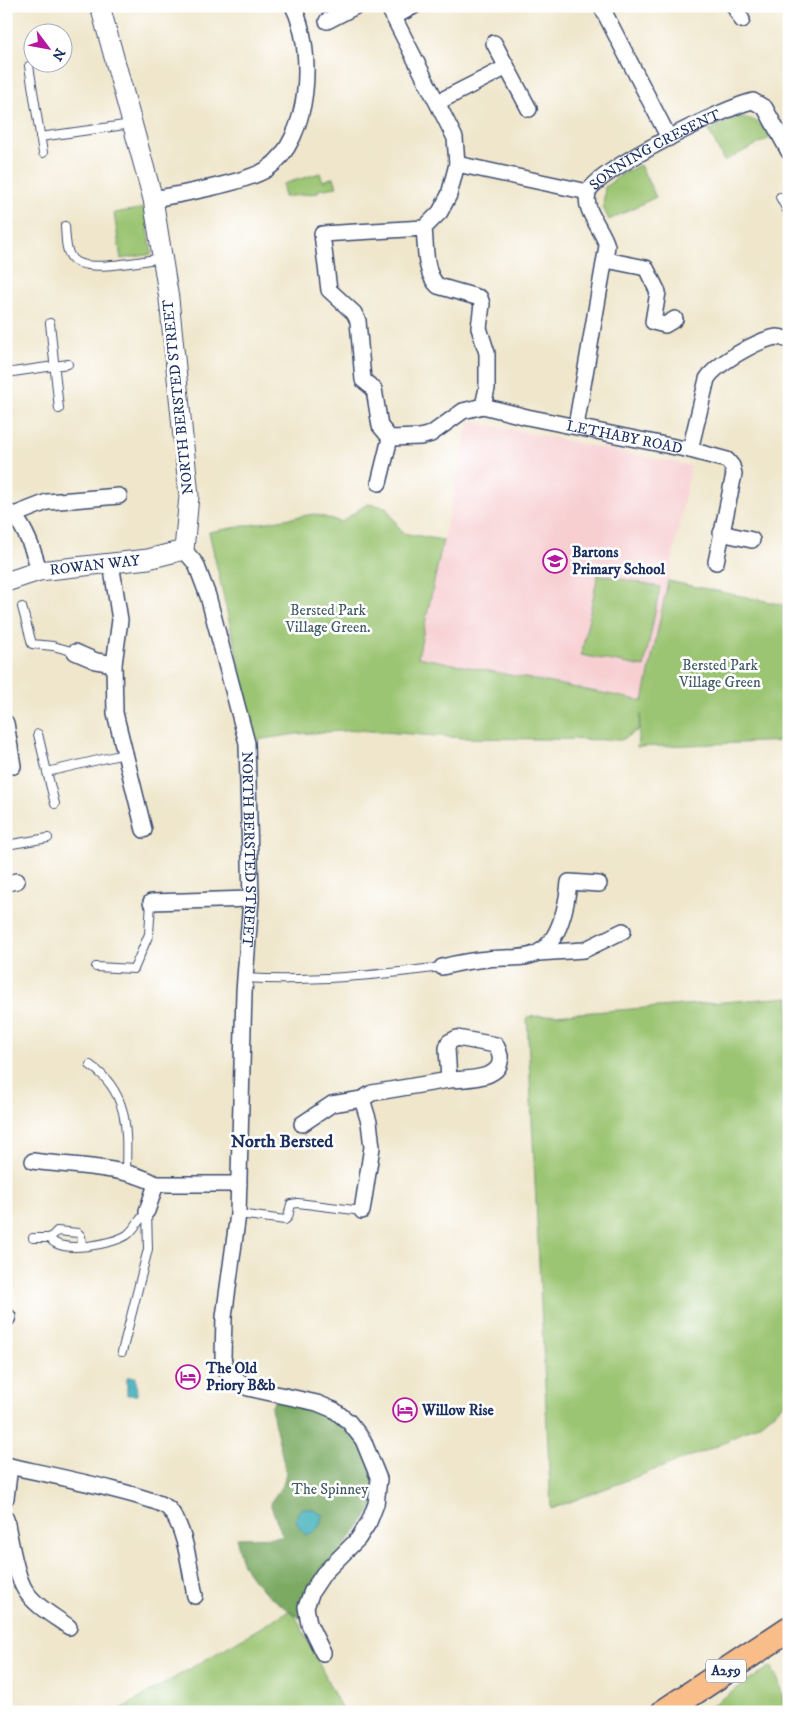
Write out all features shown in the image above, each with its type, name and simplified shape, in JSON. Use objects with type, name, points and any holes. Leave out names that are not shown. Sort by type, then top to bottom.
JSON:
[{"type":"highway","name":"A259","points":[[664,1712],[789,1629]]},
{"type":"street","name":"NORTH BERSTED STREET","points":[[100,6],[154,199],[169,299],[189,496],[184,550],[196,564],[208,596],[247,742],[251,899],[245,978],[238,1214],[224,1318],[223,1357],[226,1371],[248,1388],[317,1403],[334,1410],[349,1422],[363,1440],[379,1479],[376,1504],[368,1522],[358,1539],[324,1573],[312,1591],[306,1607],[309,1624],[323,1653]]},
{"type":"street","points":[[154,199],[247,177],[266,170],[284,151],[295,131],[302,109],[307,75],[303,38],[293,6]]},
{"type":"street","points":[[327,21],[356,6]]},
{"type":"street","points":[[390,438],[380,426],[374,388],[363,380],[358,321],[354,313],[329,290],[322,234],[424,228],[440,212],[449,196],[457,164],[455,138],[391,12],[414,6]]},
{"type":"street","points":[[602,6],[669,138]]},
{"type":"street","points":[[494,44],[529,109]]},
{"type":"street","points":[[438,102],[507,68]]},
{"type":"street","name":"SONNING CRESENT","points":[[576,426],[607,246],[605,235],[587,202],[588,192],[604,174],[669,138],[738,104],[753,101],[765,108],[789,152]]},
{"type":"street","points":[[457,164],[588,192]]},
{"type":"street","points":[[390,438],[420,438],[431,434],[463,411],[483,406],[487,388],[487,353],[479,328],[482,304],[480,298],[438,286],[434,282],[429,268],[424,228]]},
{"type":"street","points":[[606,260],[646,268],[658,292],[653,322],[665,325],[675,320]]},
{"type":"street","name":"LETHABY ROAD","points":[[483,406],[527,418],[576,426],[690,450],[707,379],[712,370],[737,354],[763,342],[778,337],[789,340]]},
{"type":"street","points":[[379,483],[390,438]]},
{"type":"street","points":[[690,450],[727,460],[732,466],[734,474],[716,562]]},
{"type":"street","points":[[39,571],[28,539],[10,513],[47,502],[119,496]]},
{"type":"street","points":[[722,533],[752,540]]},
{"type":"street","name":"ROWAN WAY","points":[[6,582],[39,571],[148,559],[184,550]]},
{"type":"street","points":[[111,563],[120,620],[114,664],[115,713],[144,830]]},
{"type":"street","points":[[75,652],[96,661],[114,664]]},
{"type":"street","points":[[6,723],[13,766]]},
{"type":"street","points":[[538,953],[555,934],[562,919],[567,906],[569,882],[599,884]]},
{"type":"street","points":[[151,902],[251,899]]},
{"type":"street","points":[[442,967],[469,961],[584,950],[615,933],[623,931]]},
{"type":"street","points":[[302,1124],[332,1104],[362,1099],[372,1093],[449,1080]]},
{"type":"street","points":[[362,1099],[369,1122],[372,1147],[362,1212]]},
{"type":"street","points":[[32,1161],[126,1172],[144,1177],[156,1184],[239,1184]]},
{"type":"street","points":[[147,1211],[156,1184]]},
{"type":"street","points":[[6,1498],[8,1465],[140,1497],[168,1508],[181,1529],[195,1596]]},
{"type":"street","points":[[6,1519],[9,1550],[24,1589],[36,1603],[69,1626]]},
{"type":"lane","points":[[30,72],[43,153]]},
{"type":"lane","points":[[40,137],[132,124]]},
{"type":"lane","points":[[780,197],[789,214]]},
{"type":"lane","points":[[65,226],[67,249],[71,258],[77,263],[94,267],[163,258]]},
{"type":"lane","points":[[50,323],[59,409]]},
{"type":"lane","points":[[6,373],[68,364]]},
{"type":"lane","points":[[22,607],[32,644],[53,646],[75,652]]},
{"type":"lane","points":[[38,734],[55,804]]},
{"type":"lane","points":[[47,772],[124,754]]},
{"type":"lane","points":[[6,845],[48,838]]},
{"type":"lane","points":[[96,967],[134,969],[149,934],[151,902]]},
{"type":"lane","points":[[245,978],[277,980],[357,978],[442,967]]},
{"type":"lane","points":[[90,1065],[105,1076],[117,1093],[124,1118],[127,1141],[126,1172]]},
{"type":"lane","points":[[238,1214],[285,1220],[288,1217],[291,1204],[298,1202],[362,1212]]},
{"type":"lane","points":[[50,1238],[52,1242],[61,1246],[97,1246],[125,1236],[147,1211]]},
{"type":"lane","points":[[122,1352],[148,1249],[147,1211]]},
{"type":"lane","points":[[33,1238],[50,1238],[57,1231],[72,1232],[81,1236],[82,1245]]},
{"type":"shaded area","name":"Bartons Primary School","points":[[469,421],[691,466],[644,701],[418,657]]},
{"type":"green space","points":[[736,117],[747,118],[756,122],[764,128],[770,138],[724,161],[709,131]]},
{"type":"green space","points":[[640,165],[656,197],[609,220],[603,207],[605,187],[621,175]]},
{"type":"green space","points":[[320,173],[323,181],[334,177],[337,187],[318,190],[318,193],[284,197],[283,184]]},
{"type":"green space","points":[[145,208],[152,254],[121,259],[114,213]]},
{"type":"green space","name":"Bersted Park Village Green.","points":[[367,504],[386,507],[402,533],[443,540],[418,657],[643,701],[668,581],[789,606],[789,741],[637,747],[641,714],[638,730],[621,740],[463,738],[357,730],[296,734],[256,740],[209,532],[314,514],[341,522]]},
{"type":"green space","points":[[598,574],[660,587],[644,667],[581,655]]},
{"type":"green space","points":[[789,997],[789,1399],[761,1423],[715,1447],[551,1509],[527,1017]]},
{"type":"green space","name":"The Spinney","points":[[278,1395],[334,1410],[372,1459],[376,1504],[324,1573],[309,1624],[262,1589],[244,1566],[239,1553],[237,1538],[283,1537],[270,1503],[283,1485],[286,1472],[271,1408]]},
{"type":"green space","points":[[292,1609],[343,1712],[116,1712]]},
{"type":"green space","points":[[771,1666],[779,1682],[786,1712],[702,1712]]},
{"type":"water","points":[[127,1377],[136,1377],[137,1395],[127,1395]]},
{"type":"water","points":[[302,1508],[313,1509],[322,1515],[318,1528],[306,1535],[300,1529],[296,1518]]},
{"type":"place","name":"Bartons Primary School","points":[[555,561]]},
{"type":"place","name":"The Old Priory B&b","points":[[188,1377]]},
{"type":"place","name":"Willow Rise","points":[[405,1410]]},
{"type":"district","name":"North Bersted","points":[[282,1142]]},
{"type":"park label","name":"Bersted Park Village Green","points":[[720,674]]}]
